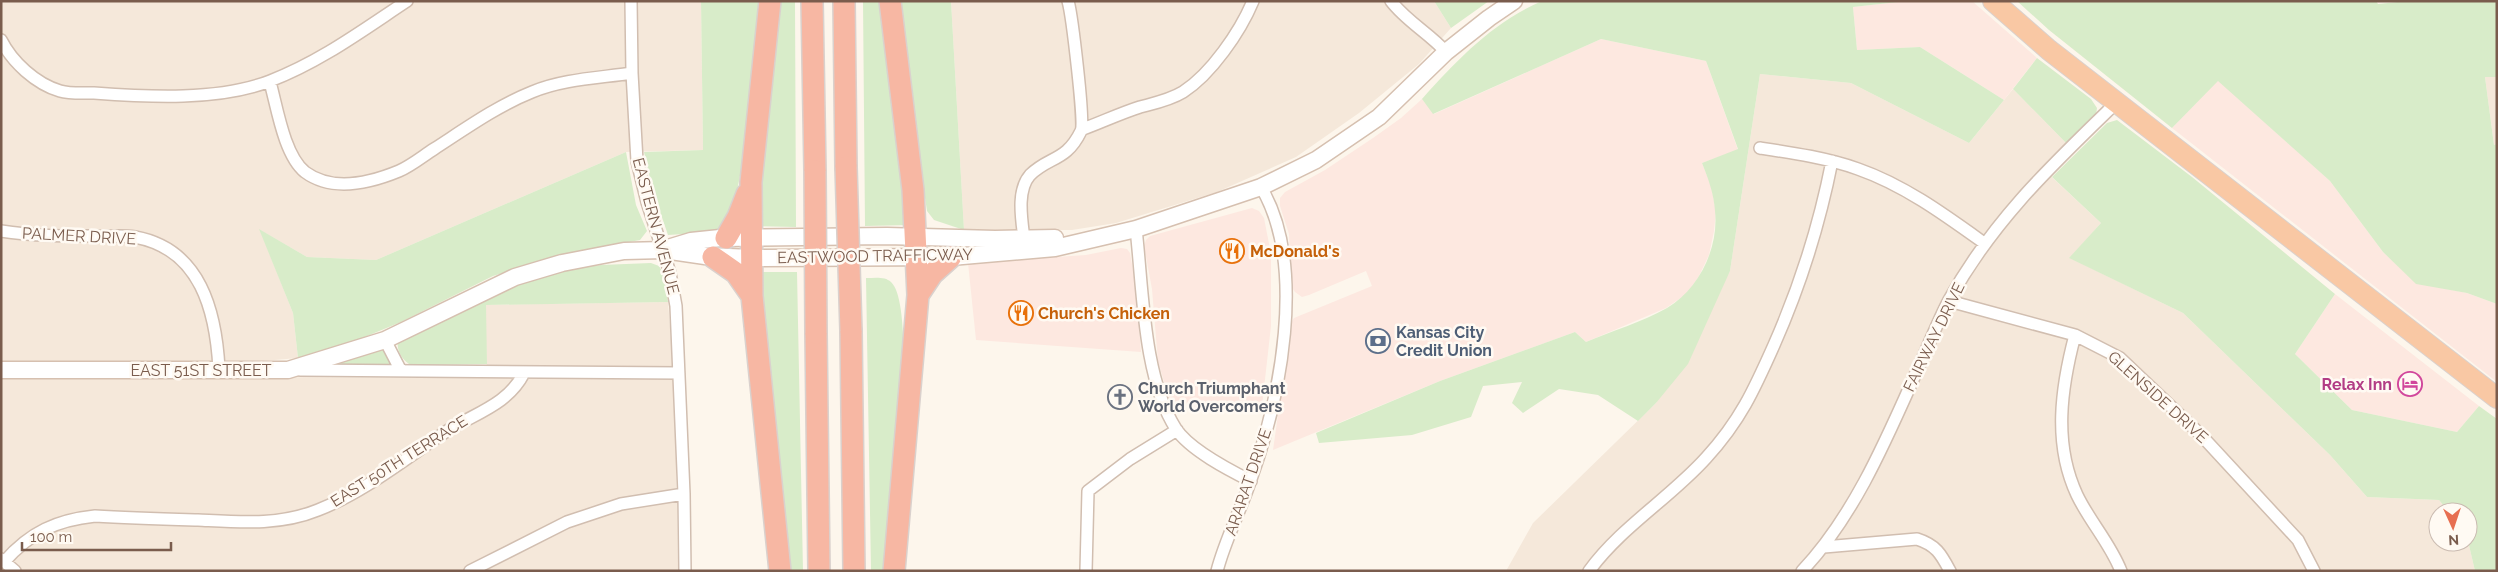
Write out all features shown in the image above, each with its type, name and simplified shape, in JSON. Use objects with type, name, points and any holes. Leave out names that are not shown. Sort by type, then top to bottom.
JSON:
[{"type":"highway","points":[[770,1],[751,182],[751,248],[752,296],[780,571]]},
{"type":"highway","points":[[812,1],[819,571]]},
{"type":"highway","points":[[844,1],[854,571]]},
{"type":"highway","points":[[890,1],[913,190],[918,295],[894,571]]},
{"type":"highway","points":[[1993,1],[2049,50],[2497,398]]},
{"type":"highway","points":[[726,238],[738,217],[751,182]]},
{"type":"highway","points":[[714,257],[736,272],[752,296]]},
{"type":"highway","points":[[918,295],[932,274],[951,258]]},
{"type":"main road","name":"EASTWOOD TRAFFICWAY","points":[[664,250],[691,241],[726,238],[751,248],[916,259],[951,258],[1055,248],[1086,239],[1136,229],[1260,187],[1316,160],[1355,134],[1409,89],[1446,52],[1488,18],[1514,1]]},
{"type":"main road","name":"EASTWOOD TRAFFICWAY","points":[[288,370],[385,340],[516,277],[562,263],[624,252],[664,250],[714,257],[751,248],[916,237],[1086,239]]},
{"type":"main road","name":"EAST 51ST STREET","points":[[1,370],[288,370]]},
{"type":"street","points":[[1,40],[15,60],[27,72],[60,91],[121,95],[181,95],[236,91],[270,82],[320,58],[407,1]]},
{"type":"street","name":"EASTERN AVENUE","points":[[631,1],[632,73],[637,161],[647,202],[664,250],[676,306],[684,494],[685,571]]},
{"type":"street","points":[[1068,1],[1074,38],[1082,129]]},
{"type":"street","points":[[1024,239],[1021,202],[1027,181],[1038,170],[1068,151],[1082,129],[1182,93],[1199,80],[1235,34],[1253,1]]},
{"type":"street","points":[[1391,1],[1400,13],[1431,35],[1446,52]]},
{"type":"street","points":[[270,82],[288,147],[294,160],[303,170],[315,178],[328,183],[342,184],[372,180],[400,171],[492,112],[532,92],[558,83],[632,73]]},
{"type":"street","name":"FAIRWAY DRIVE","points":[[1802,571],[1824,547],[1842,520],[1891,428],[1949,301],[1984,243],[2034,183],[2117,102]]},
{"type":"street","points":[[1760,148],[1832,161],[1860,170],[1901,189],[1944,214],[1984,243]]},
{"type":"street","points":[[1589,571],[1608,549],[1705,459],[1731,429],[1750,400],[1797,293],[1823,210],[1832,161]]},
{"type":"street","name":"ARARAT DRIVE","points":[[1217,571],[1251,481],[1277,388],[1283,339],[1286,286],[1285,259],[1280,231],[1271,204],[1260,187]]},
{"type":"street","points":[[1136,229],[1152,362],[1166,408],[1177,430],[1223,467],[1251,481]]},
{"type":"street","name":"PALMER DRIVE","points":[[1,231],[27,235],[133,237],[152,242],[169,250],[190,269],[206,296],[218,335],[220,369]]},
{"type":"street","name":"GLENSIDE DRIVE","points":[[1949,301],[2075,335],[2120,358],[2200,434],[2298,540],[2314,571]]},
{"type":"street","points":[[2075,335],[2067,367],[2062,406],[2061,441],[2066,466],[2078,497],[2102,533],[2121,571]]},
{"type":"street","points":[[385,340],[401,371]]},
{"type":"street","name":"EAST 51ST STREET","points":[[288,370],[679,373]]},
{"type":"street","name":"EAST 50TH TERRACE","points":[[3,560],[35,533],[51,525],[73,518],[95,516],[256,522],[283,520],[317,511],[348,496],[446,431],[507,397],[517,387],[524,373]]},
{"type":"street","points":[[1086,571],[1088,491],[1130,459],[1177,430]]},
{"type":"street","points":[[470,571],[567,522],[621,504],[684,494]]},
{"type":"street","points":[[1824,547],[1917,540],[1930,543],[1940,552],[1950,571]]},
{"type":"street","points":[[3,560],[15,571]]},
{"type":"shaded area","points":[[1,1],[701,1],[703,150],[626,152],[376,260],[307,257],[260,230],[293,313],[298,358],[238,363],[1,362]]},
{"type":"shaded area","points":[[951,1],[1434,1],[1451,28],[1419,64],[1359,113],[1296,157],[1217,192],[1116,223],[1072,230],[964,230]]},
{"type":"shaded area","points":[[1907,1],[1972,1],[2037,58],[2004,100],[1920,47],[1857,50],[1853,7]]},
{"type":"shaded area","points":[[1601,39],[1706,61],[1738,150],[1702,163],[1711,186],[1716,211],[1714,231],[1709,255],[1688,293],[1666,308],[1586,342],[1575,332],[1440,381],[1273,450],[1291,323],[1294,318],[1372,286],[1366,271],[1309,295],[1302,297],[1295,292],[1291,286],[1289,234],[1280,206],[1280,198],[1285,192],[1325,170],[1373,138],[1401,118],[1422,99],[1434,114]]},
{"type":"shaded area","points":[[1760,74],[1851,83],[1969,143],[2013,89],[2066,143],[2042,168],[2101,223],[2070,258],[2183,313],[2330,455],[2367,497],[2439,500],[2441,502],[2428,502],[2428,552],[2471,552],[2475,571],[1506,571],[1533,523],[1656,403],[1730,271]]},
{"type":"shaded area","points":[[2485,77],[2497,77],[2497,144],[2494,145]]},
{"type":"shaded area","points":[[2218,80],[2330,181],[2383,252],[2416,283],[2467,293],[2497,304],[2497,382],[2172,128]]},
{"type":"shaded area","points":[[1252,208],[1259,211],[1264,218],[1271,254],[1271,326],[1262,406],[1170,403],[1158,361],[1152,289],[1144,246],[1146,240],[1150,236]]},
{"type":"shaded area","points":[[1121,248],[1127,249],[1130,253],[1136,287],[1141,352],[976,340],[968,263],[1086,255]]},
{"type":"shaded area","points":[[2335,294],[2479,406],[2457,432],[2352,410],[2295,354]]},
{"type":"shaded area","points":[[668,302],[675,389],[678,571],[1,571],[1,376],[487,378],[485,305]]},
{"type":"green space","points":[[701,1],[760,1],[745,150],[737,191],[726,223],[715,232],[668,235],[653,191],[644,152],[703,150]]},
{"type":"green space","points":[[779,1],[795,1],[796,227],[756,226]]},
{"type":"green space","points":[[863,1],[883,1],[911,225],[865,226]]},
{"type":"green space","points":[[895,1],[951,1],[964,230],[934,220],[927,211]]},
{"type":"green space","points":[[1434,1],[1489,1],[1451,28]]},
{"type":"green space","points":[[1542,1],[1907,1],[1853,7],[1857,50],[1920,47],[2004,100],[1969,143],[1851,83],[1760,74],[1730,271],[1688,364],[1656,403],[1638,421],[1598,395],[1559,389],[1523,413],[1512,403],[1522,382],[1483,386],[1471,417],[1412,435],[1319,443],[1316,433],[1440,381],[1575,332],[1586,342],[1647,318],[1678,300],[1689,290],[1705,266],[1714,239],[1715,211],[1702,163],[1738,149],[1706,61],[1601,39],[1433,114],[1422,99],[1477,43],[1507,20]]},
{"type":"green space","points":[[2017,1],[2376,1],[2378,4],[2407,1],[2497,1],[2497,77],[2485,77],[2494,145],[2497,144],[2497,304],[2467,293],[2416,284],[2383,252],[2330,181],[2218,81],[2172,128],[2049,30]]},
{"type":"green space","points":[[2037,58],[2091,99],[2097,108],[2096,115],[2066,143],[2013,89]]},
{"type":"green space","points":[[2117,120],[2192,177],[2335,294],[2295,354],[2352,410],[2457,432],[2479,406],[2497,419],[2497,571],[2475,571],[2471,552],[2478,552],[2478,502],[2441,502],[2439,500],[2367,497],[2330,455],[2183,313],[2069,258],[2101,223],[2052,177],[2107,123]]},
{"type":"green space","points":[[626,152],[636,205],[647,231],[640,240],[564,254],[493,276],[401,322],[355,341],[298,358],[293,313],[259,229],[307,257],[376,260]]},
{"type":"green space","points":[[651,263],[659,266],[663,273],[668,302],[486,305],[487,364],[411,365],[405,361],[399,352],[398,341],[513,283],[562,270],[601,265]]},
{"type":"green space","points":[[757,272],[797,272],[803,571],[791,571]]},
{"type":"green space","points":[[866,278],[883,278],[891,282],[899,300],[903,332],[902,419],[889,571],[871,571]]},
{"type":"green space","points":[[383,348],[391,367],[325,367]]},
{"type":"place","name":"McDonald's","points":[[1232,251]]},
{"type":"place","name":"Church's Chicken","points":[[1021,313]]},
{"type":"place","name":"Kansas City Credit Union","points":[[1378,341]]},
{"type":"place","name":"Relax Inn","points":[[2410,384]]},
{"type":"place","name":"Church Triumphant World Overcomers","points":[[1120,397]]}]
